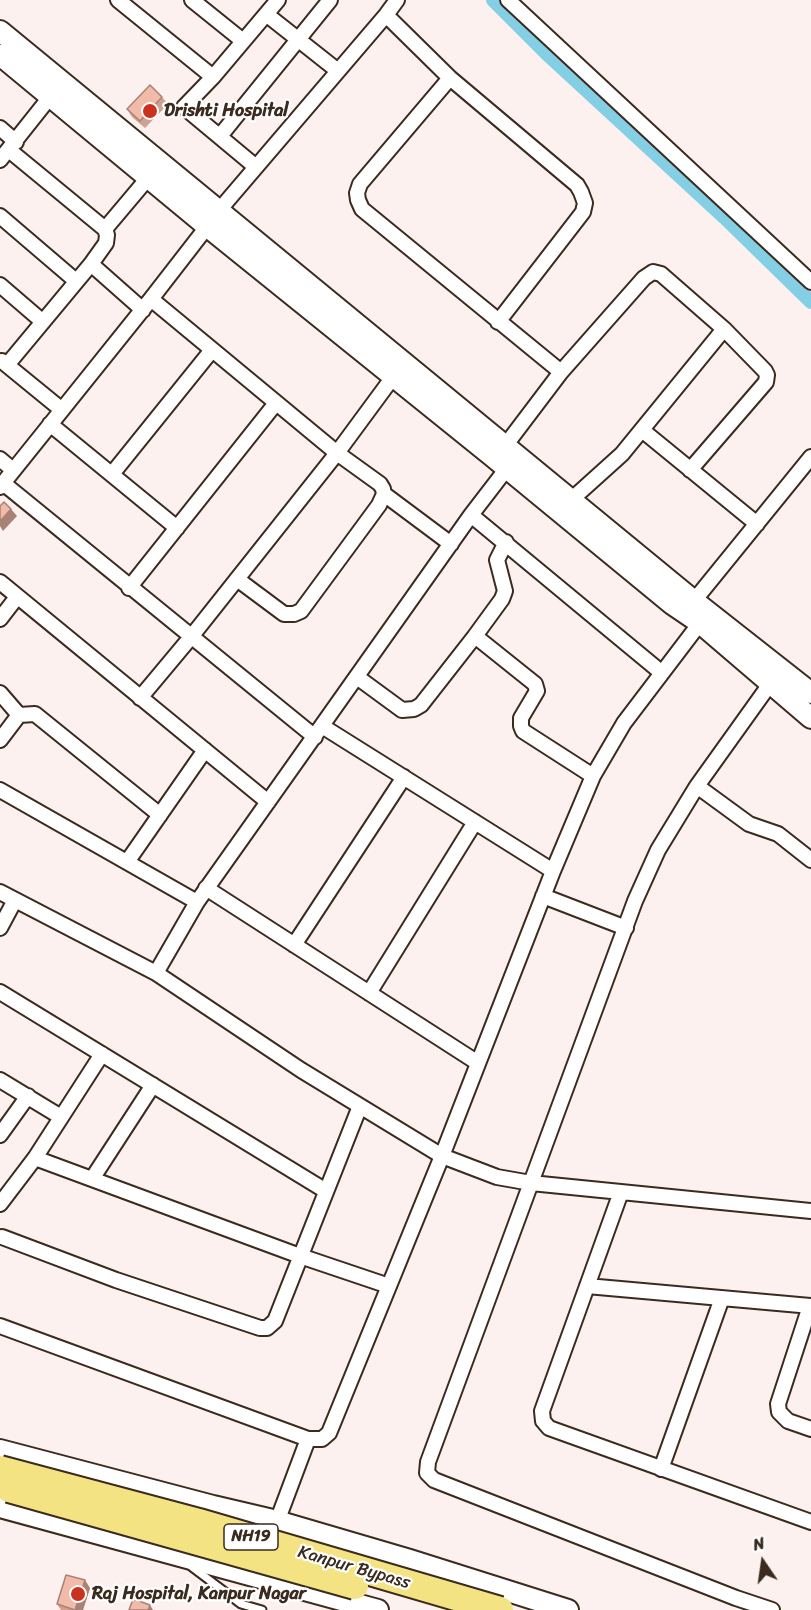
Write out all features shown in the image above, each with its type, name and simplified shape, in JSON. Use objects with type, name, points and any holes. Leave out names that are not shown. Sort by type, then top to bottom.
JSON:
[{"type":"highway","name":"Kanpur Bypass","points":[[0,1469],[199,1522],[500,1610]]},
{"type":"highway","name":"Kanpur Bypass","points":[[0,1487],[445,1610]]},
{"type":"street","points":[[118,0],[213,77]]},
{"type":"street","points":[[192,0],[243,41]]},
{"type":"street","points":[[220,136],[330,0]]},
{"type":"street","points":[[396,0],[386,15],[219,211],[1,485],[191,637],[318,732],[404,777],[553,871]]},
{"type":"street","points":[[508,0],[811,282]]},
{"type":"street","points":[[256,167],[184,108],[213,77],[272,5],[298,39],[338,71]]},
{"type":"street","points":[[386,15],[450,78],[578,185],[585,203],[583,212],[498,322]]},
{"type":"street","points":[[0,31],[219,211],[693,612],[811,693]]},
{"type":"street","points":[[2,62],[50,97],[393,377],[571,500],[770,684],[811,718]]},
{"type":"street","points":[[450,78],[360,184],[357,193],[358,200],[362,209],[561,372]]},
{"type":"street","points":[[8,151],[50,97]]},
{"type":"street","points":[[0,128],[8,151],[105,230],[107,235],[106,243],[91,264],[43,322],[3,362],[62,410]]},
{"type":"street","points":[[105,230],[148,178]]},
{"type":"street","points":[[0,216],[76,281]]},
{"type":"street","points":[[91,264],[212,350],[337,453],[380,484],[384,494],[451,544]]},
{"type":"street","points":[[156,973],[196,902],[471,515],[561,372],[644,278],[653,272],[661,274],[724,329],[765,371],[766,382],[690,470]]},
{"type":"street","points":[[0,285],[43,322]]},
{"type":"street","points":[[571,500],[622,454],[724,329]]},
{"type":"street","points":[[112,474],[212,350]]},
{"type":"street","points":[[140,698],[337,453],[393,377]]},
{"type":"street","points":[[129,588],[276,404]]},
{"type":"street","points":[[51,424],[177,528]]},
{"type":"street","points":[[642,430],[757,524]]},
{"type":"street","points":[[0,1326],[308,1440],[322,1438],[329,1432],[593,776],[624,723],[662,673],[693,612],[757,524],[811,457]]},
{"type":"street","points":[[0,459],[13,470]]},
{"type":"street","points":[[237,579],[284,614],[301,611],[379,505],[384,494]]},
{"type":"street","points":[[471,515],[662,673]]},
{"type":"street","points":[[357,676],[402,710],[414,709],[421,705],[502,599],[505,591],[497,561],[506,542]]},
{"type":"street","points":[[0,582],[268,802]]},
{"type":"street","points":[[0,619],[17,597]]},
{"type":"street","points":[[475,636],[535,684],[537,691],[521,718],[520,726],[523,731],[593,776]]},
{"type":"street","points":[[770,684],[697,786],[658,850],[626,928],[531,1183],[428,1462],[427,1473],[445,1484],[772,1610]]},
{"type":"street","points":[[0,693],[20,716]]},
{"type":"street","points":[[0,740],[20,716],[25,713],[35,714],[159,815]]},
{"type":"street","points":[[127,862],[205,750]]},
{"type":"street","points":[[294,945],[404,777]]},
{"type":"street","points":[[697,786],[749,824],[778,834],[811,860]]},
{"type":"street","points":[[0,790],[196,902]]},
{"type":"street","points":[[369,993],[475,822]]},
{"type":"street","points":[[206,888],[478,1063]]},
{"type":"street","points":[[0,892],[156,973],[301,1070],[442,1156],[497,1177],[531,1183],[811,1211]]},
{"type":"street","points":[[543,896],[626,928]]},
{"type":"street","points":[[0,928],[15,900]]},
{"type":"street","points":[[0,992],[326,1191]]},
{"type":"street","points":[[0,1204],[35,1158],[102,1054]]},
{"type":"street","points":[[0,1080],[62,1117]]},
{"type":"street","points":[[92,1179],[153,1085]]},
{"type":"street","points":[[0,1135],[28,1096]]},
{"type":"street","points":[[2,1237],[116,1280],[260,1328],[270,1326],[274,1321],[360,1106]]},
{"type":"street","points":[[35,1158],[300,1256],[389,1286]]},
{"type":"street","points":[[621,1192],[542,1411],[543,1422],[549,1428],[811,1522]]},
{"type":"street","points":[[587,1286],[811,1306],[778,1404],[779,1412],[788,1421],[811,1429]]},
{"type":"street","points":[[661,1469],[722,1298]]},
{"type":"street","points":[[256,1576],[308,1440]]},
{"type":"street","points":[[0,1450],[277,1521],[568,1610]]},
{"type":"street","points":[[0,1507],[378,1610]]},
{"type":"lane","points":[[176,1554],[241,1604],[262,1610]]},
{"type":"building","points":[[150,85],[162,97],[140,121],[127,109]]},
{"type":"building","points":[[4,502],[11,509],[0,521],[0,506]]},
{"type":"building","points":[[66,1575],[85,1580],[75,1610],[57,1604]]},
{"type":"building","points":[[133,1599],[150,1605],[148,1610],[129,1610]]},
{"type":"waterway","points":[[493,0],[547,54],[725,218],[811,302]]},
{"type":"place","name":"Drishti Hospital","points":[[150,111]]},
{"type":"place","name":"Raj Hospital, Kanpur Nagar","points":[[78,1594]]}]
